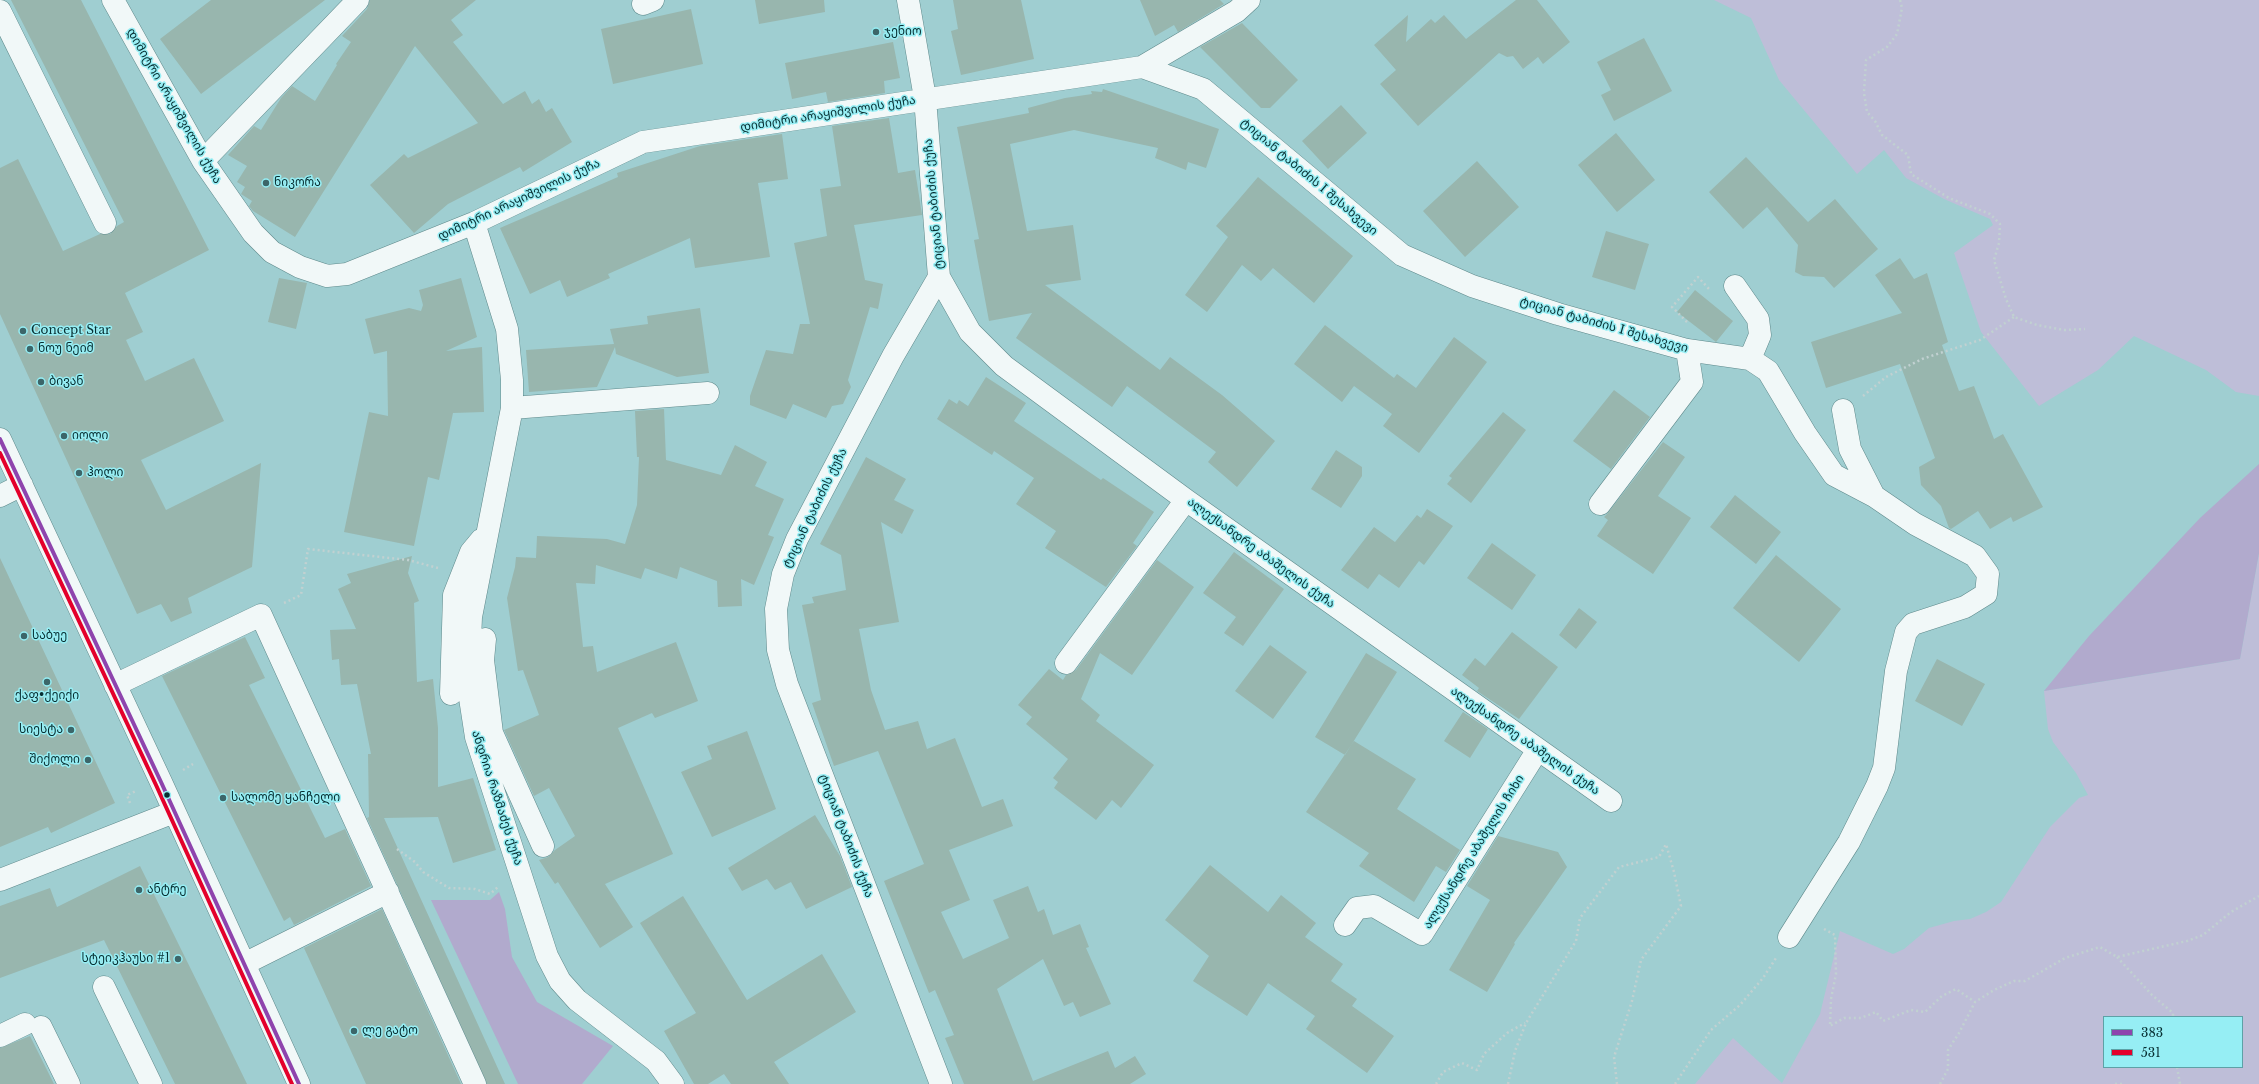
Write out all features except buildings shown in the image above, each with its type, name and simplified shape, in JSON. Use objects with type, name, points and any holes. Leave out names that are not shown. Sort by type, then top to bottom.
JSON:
[{"type":"street","name":"დიმიტრი არაყიშვილის ქუჩა","points":[[113,0],[203,161],[253,233],[272,252],[300,268],[327,276],[348,274],[474,223],[643,142],[925,98]]},
{"type":"street","points":[[203,161],[358,0]]},
{"type":"street","name":"ტიციან ტაბიძის ქუჩა","points":[[908,0],[925,98],[940,277],[893,356],[797,539],[783,574],[776,609],[778,650],[787,684],[941,1084]]},
{"type":"street","name":"ტიციან ტაბიძის I შესახვევი","points":[[925,98],[1142,67],[1237,11],[1249,0]]},
{"type":"street","points":[[0,11],[105,223]]},
{"type":"street","name":"ტიციან ტაბიძის I შესახვევი","points":[[1142,67],[1203,89],[1402,255],[1472,286],[1558,314],[1687,350],[1750,359],[1768,371],[1804,433],[1834,475],[1874,496],[1915,524],[1975,556],[1988,574],[1986,594],[1965,607],[1912,624],[1906,632],[1896,671],[1884,768],[1877,786],[1849,842],[1788,937]]},
{"type":"street","name":"ანდრია რაზმაძეს ქუჩა","points":[[474,223],[507,329],[512,380],[512,408],[471,617],[469,692],[476,737],[547,956],[560,981],[577,1000],[656,1062],[673,1084]]},
{"type":"street","name":"ალექსანდრე აბაშელის ქუჩა","points":[[940,277],[970,332],[1004,366],[1186,500],[1537,751],[1610,801]]},
{"type":"street","points":[[1735,286],[1758,319],[1760,335],[1750,359]]},
{"type":"street","points":[[1600,504],[1692,382],[1687,350]]},
{"type":"street","points":[[512,408],[708,393]]},
{"type":"street","points":[[1843,410],[1850,449],[1874,496]]},
{"type":"street","points":[[0,439],[299,1084]]},
{"type":"street","points":[[0,496],[22,485]]},
{"type":"street","points":[[1066,664],[1186,500]]},
{"type":"street","points":[[451,694],[454,595],[471,552],[488,532],[493,540],[484,660],[492,733],[543,846]]},
{"type":"street","points":[[115,685],[261,615],[475,1084]]},
{"type":"street","name":"ალექსანდრე აბაშელის ჩიხი","points":[[1345,925],[1357,908],[1374,906],[1422,934],[1537,751]]},
{"type":"street","points":[[0,880],[174,812]]},
{"type":"street","points":[[244,964],[388,892]]},
{"type":"street","points":[[104,987],[151,1084]]},
{"type":"street","points":[[0,1036],[33,1025],[69,1084]]},
{"type":"path","points":[[1900,0],[1902,8],[1897,34],[1887,48],[1866,60],[1864,93],[1867,112],[1875,121],[1882,134],[1908,155],[1911,174],[1948,198],[1990,214],[2000,224],[1999,243],[1994,260],[2014,317]]},
{"type":"path","points":[[1688,324],[1672,307],[1698,277]]},
{"type":"path","points":[[2014,317],[2037,325],[2064,330],[2085,329]]},
{"type":"path","points":[[1843,410],[1886,377],[1922,359],[1980,340],[2014,317]]},
{"type":"path","points":[[301,594],[308,549],[408,560],[462,574]]},
{"type":"path","points":[[1508,1084],[1515,1051],[1526,1023],[1576,941],[1580,918],[1619,866],[1659,857],[1666,844],[1681,906],[1641,960],[1632,1001],[1614,1056],[1617,1084]]},
{"type":"path","points":[[393,846],[435,881],[449,888],[475,889],[490,894]]},
{"type":"path","points":[[2117,958],[2187,941],[2204,935],[2231,912],[2259,896]]},
{"type":"path","points":[[1825,930],[1835,935],[1836,974],[1831,999],[1830,1026],[1844,1018],[1861,1018],[1876,1012],[1884,1021],[1911,1010],[1925,1012],[1942,996],[1956,989],[1975,1002]]},
{"type":"path","points":[[1674,1084],[1711,1030],[1740,1005],[1763,978],[1788,937]]},
{"type":"path","points":[[1940,1084],[1948,1069],[1948,1050],[1959,1033],[1975,1002],[1994,990],[2014,981],[2025,981],[2080,952],[2100,947],[2117,958],[2152,995],[2173,1012],[2173,1016]]},
{"type":"path","points":[[1436,1084],[1443,1072],[1462,1063],[1477,1070],[1484,1054],[1507,1033],[1526,1023]]},
{"type":"path","points":[[2177,1068],[2180,1084]]},
{"type":"path","points":[[2115,1084],[2122,1084]]},
{"type":"shaded area","points":[[1714,0],[2259,0],[2259,396],[2236,392],[2206,370],[2134,336],[2098,370],[2039,406],[1981,332],[1954,253],[1993,225],[1990,219],[1944,199],[1906,178],[1884,150],[1857,174],[1779,80],[1751,18]]},
{"type":"shaded area","points":[[2259,464],[2259,553],[2240,659],[2044,691],[2089,636],[2200,518]]},
{"type":"shaded area","points":[[2259,553],[2259,1084],[1695,1084],[1733,1038],[1782,1083],[1820,1014],[1840,931],[1893,954],[1904,949],[1929,928],[1954,921],[1970,919],[1986,912],[2001,902],[2050,827],[2079,798],[2088,795],[2076,773],[2053,742],[2048,729],[2044,691],[2240,659]]},
{"type":"shaded area","points":[[499,892],[505,909],[512,957],[537,1002],[613,1046],[582,1084],[518,1084],[431,900],[490,900]]},
{"type":"transit line","name":"383","points":[[0,439],[161,782],[299,1084]]},
{"type":"transit line","name":"531","points":[[0,453],[156,785],[292,1084]]},
{"type":"place","name":"ჯენიო","points":[[876,32]]},
{"type":"place","name":"ნიკორა","points":[[266,183]]},
{"type":"place","name":"Concept Star","points":[[23,331]]},
{"type":"place","name":"ნოუ ნეიმ","points":[[30,349]]},
{"type":"place","name":"ბივან","points":[[41,382]]},
{"type":"place","name":"იოლი","points":[[64,436]]},
{"type":"place","name":"ჰოლი","points":[[79,473]]},
{"type":"place","name":"საბუე","points":[[24,636]]},
{"type":"place","name":"ქაფ•ქეიქი","points":[[47,682]]},
{"type":"place","name":"სიესტა","points":[[71,730]]},
{"type":"place","name":"შიქოლი","points":[[88,760]]},
{"type":"place","name":"სალომე ყანჩელი","points":[[223,798]]},
{"type":"place","name":"ანტრე","points":[[139,890]]},
{"type":"place","name":"სტეიკჰაუსი #1","points":[[178,959]]},
{"type":"place","name":"ლე გატო","points":[[354,1031]]}]
